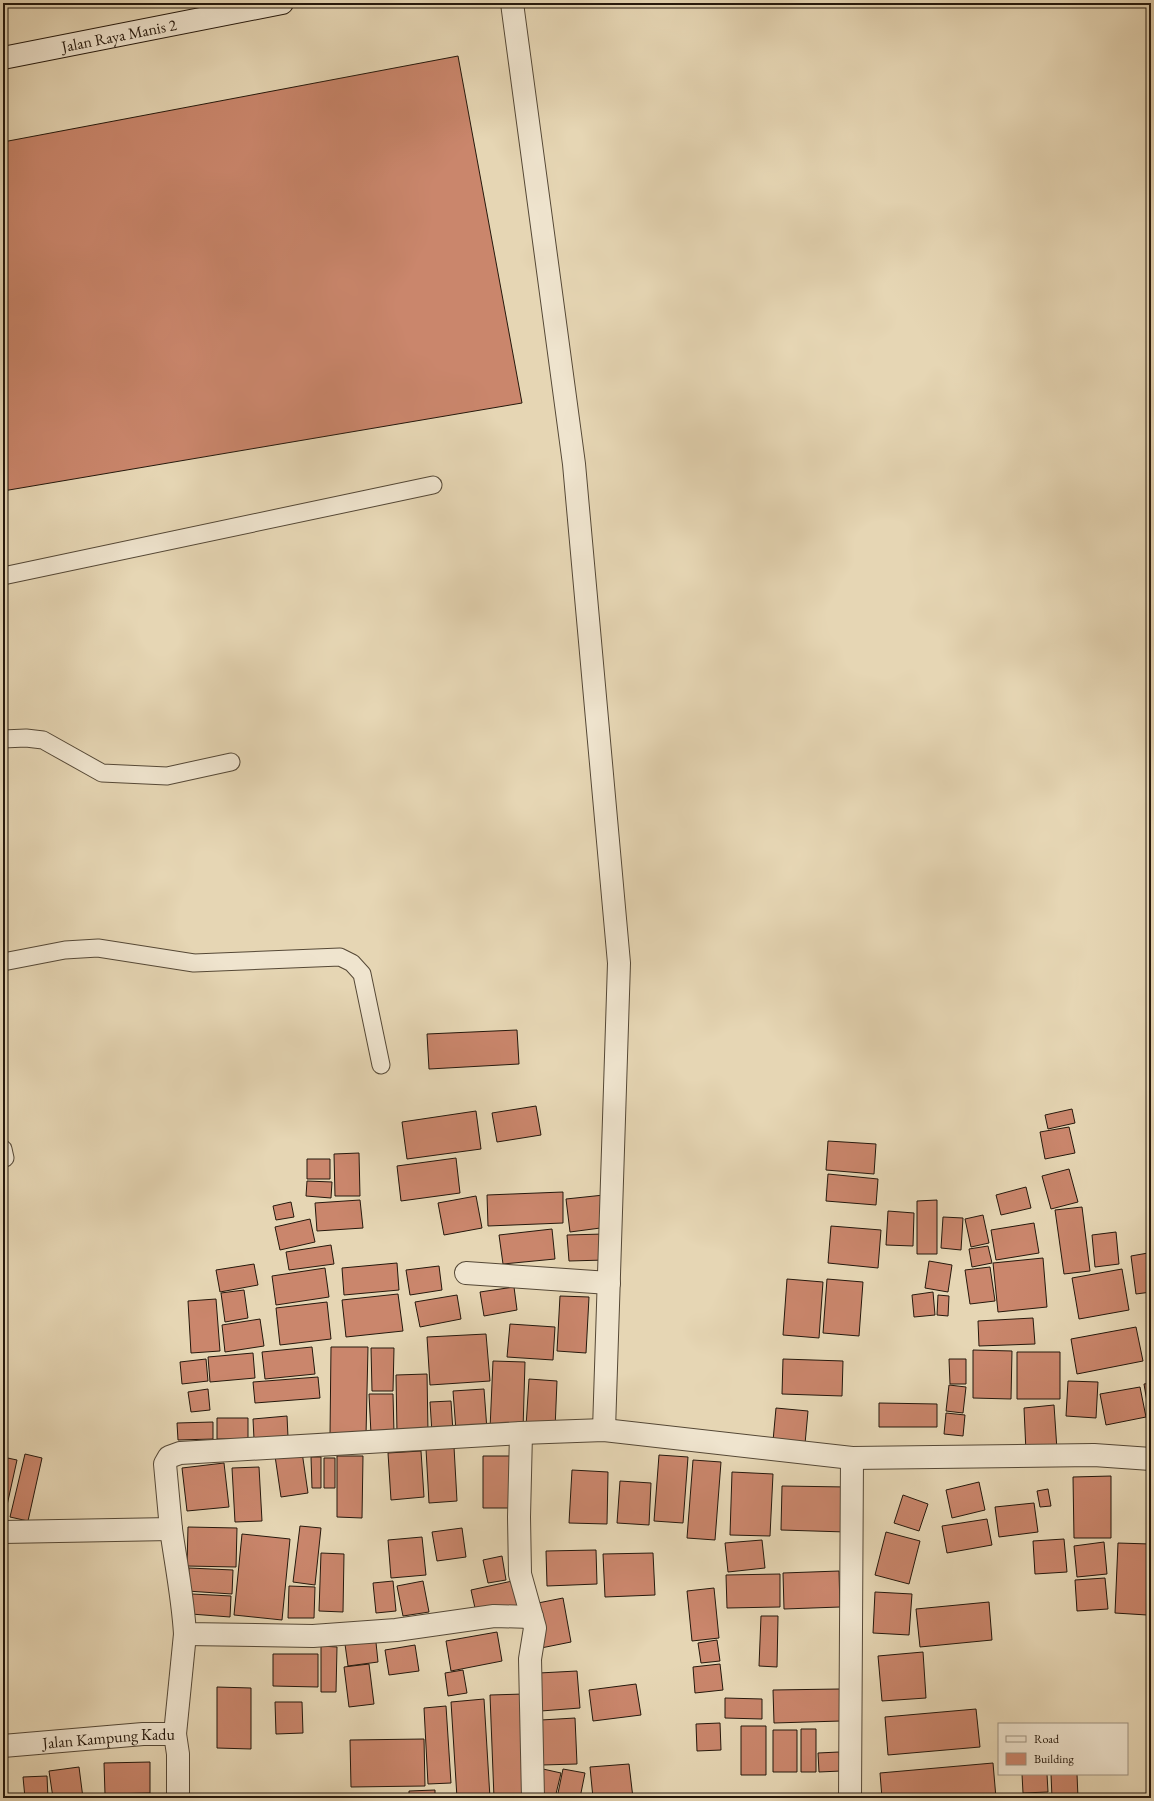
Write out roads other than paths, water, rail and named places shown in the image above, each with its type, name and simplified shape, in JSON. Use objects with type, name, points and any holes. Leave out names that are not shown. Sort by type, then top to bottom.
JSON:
[{"type":"street","name":"Jalan Raya Manis 2","points":[[3,58],[282,3]]},
{"type":"street","points":[[512,3],[574,464],[619,963],[604,1430]]},
{"type":"street","points":[[466,1273],[609,1283]]},
{"type":"street","points":[[175,1734],[185,1634],[183,1602],[176,1570],[165,1464],[169,1457],[180,1453],[521,1433],[604,1430],[852,1458],[1094,1455],[1151,1459]]},
{"type":"street","points":[[521,1433],[519,1517],[520,1574],[535,1628],[530,1659],[533,1798]]},
{"type":"street","points":[[850,1798],[852,1458]]},
{"type":"street","points":[[3,1532],[171,1529]]},
{"type":"street","points":[[185,1634],[313,1636],[396,1630],[494,1616],[532,1617]]},
{"type":"street","name":"Jalan Kampung Kadu","points":[[3,1746],[143,1734],[175,1734],[178,1754],[178,1798]]},
{"type":"lane","points":[[3,576],[433,485]]},
{"type":"lane","points":[[3,739],[26,738],[43,740],[102,773],[168,776],[231,762]]},
{"type":"lane","points":[[3,962],[64,950],[98,948],[194,963],[340,956],[352,963],[362,974],[381,1066]]}]
